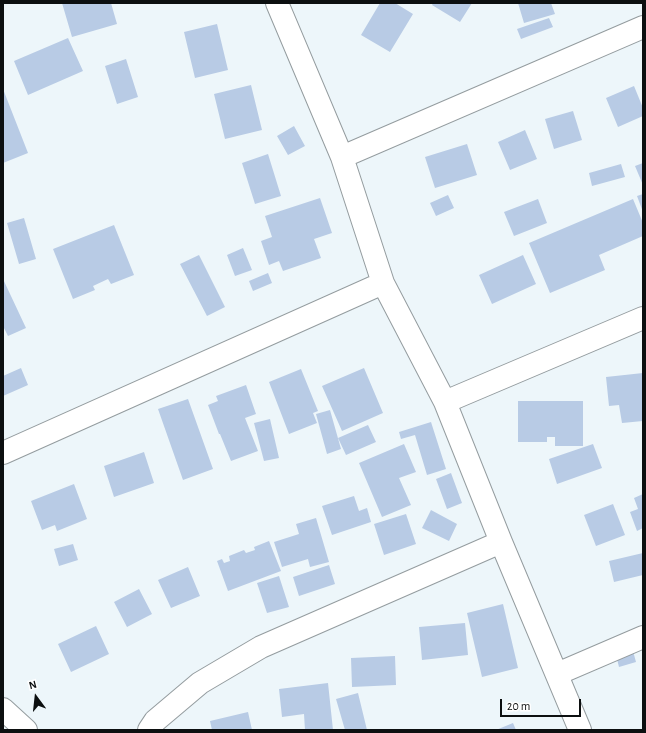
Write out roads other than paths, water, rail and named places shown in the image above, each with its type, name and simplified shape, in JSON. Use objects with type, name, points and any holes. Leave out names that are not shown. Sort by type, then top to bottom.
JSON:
[{"type":"street","points":[[277,3],[342,157],[383,282],[445,402],[501,542],[580,730]]},
{"type":"street","points":[[342,157],[643,27]]},
{"type":"street","points":[[3,453],[383,282]]},
{"type":"street","points":[[445,402],[643,318]]},
{"type":"street","points":[[149,730],[155,721],[200,683],[261,647],[501,542]]},
{"type":"street","points":[[557,674],[643,637]]},
{"type":"street","points":[[3,709],[26,730]]}]
